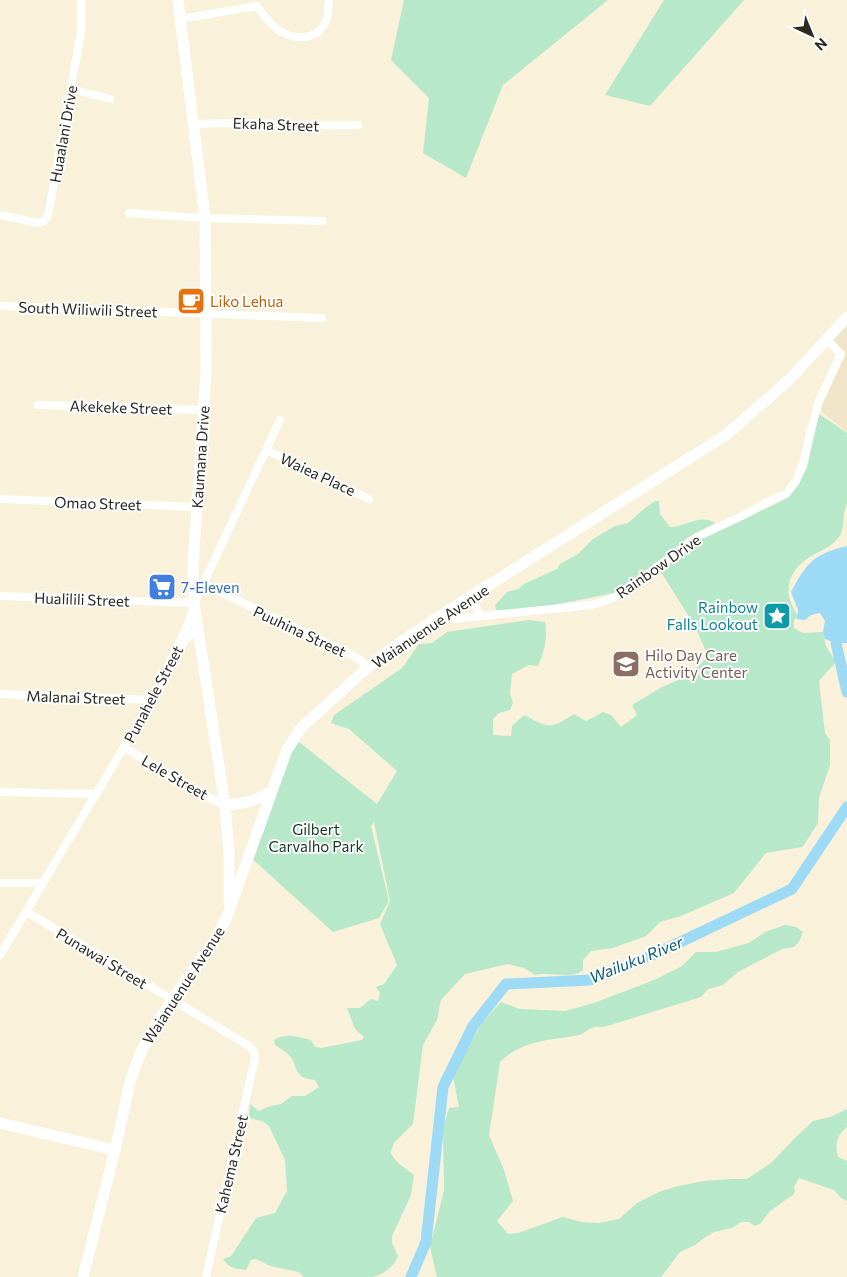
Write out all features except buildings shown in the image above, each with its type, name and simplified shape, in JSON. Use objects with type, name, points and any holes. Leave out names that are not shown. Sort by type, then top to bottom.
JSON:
[{"type":"street","name":"Huaalani Drive","points":[[0,215],[38,222],[44,221],[48,216],[81,33],[81,0]]},
{"type":"street","name":"Kaumana Drive","points":[[178,0],[205,218],[204,410],[196,507],[193,568],[194,603],[226,805],[230,896],[227,913]]},
{"type":"street","points":[[181,19],[258,3],[267,19],[279,31],[306,38],[317,34],[324,26],[328,16],[328,0]]},
{"type":"street","points":[[72,89],[110,99]]},
{"type":"street","name":"Ekaha Street","points":[[194,124],[227,122],[325,126],[358,125]]},
{"type":"street","points":[[129,213],[205,218],[323,221]]},
{"type":"street","name":"South Wiliwili Street","points":[[0,306],[322,318]]},
{"type":"street","name":"Waianuenue Avenue","points":[[84,1277],[130,1082],[140,1054],[151,1032],[212,944],[233,902],[271,792],[288,749],[301,728],[388,651],[432,621],[726,435],[788,381],[847,317]]},
{"type":"street","name":"Rainbow Drive","points":[[432,621],[591,605],[616,597],[658,568],[697,537],[786,494],[796,481],[804,460],[819,401],[841,354],[827,340]]},
{"type":"street","name":"Akekeke Street","points":[[38,404],[204,410]]},
{"type":"street","name":"Punahele Street","points":[[0,955],[152,700],[178,649],[194,603],[280,420]]},
{"type":"street","name":"Waiea Place","points":[[266,450],[369,499]]},
{"type":"street","name":"Omao Street","points":[[0,499],[196,507]]},
{"type":"street","name":"Puuhina Street","points":[[203,584],[348,653],[360,660],[367,668]]},
{"type":"street","name":"Hualilili Street","points":[[0,596],[194,603]]},
{"type":"street","points":[[471,598],[479,612],[484,616]]},
{"type":"street","points":[[178,649],[187,635],[198,634]]},
{"type":"street","name":"Malanai Street","points":[[0,694],[152,700]]},
{"type":"street","name":"Lele Street","points":[[125,748],[212,800],[226,805]]},
{"type":"street","points":[[0,792],[96,794]]},
{"type":"street","points":[[226,805],[250,802],[271,792]]},
{"type":"street","points":[[0,883],[42,883]]},
{"type":"street","name":"Punawai Street","points":[[27,912],[251,1047],[254,1051]]},
{"type":"street","name":"Kahema Street","points":[[206,1277],[255,1058],[254,1051]]},
{"type":"street","points":[[0,1123],[115,1150]]},
{"type":"shaded area","points":[[847,324],[847,432],[820,410],[846,353],[833,340]]},
{"type":"green space","points":[[404,0],[608,0],[503,85],[466,178],[423,153],[429,98],[391,60]]},
{"type":"green space","points":[[664,0],[744,0],[650,106],[605,95]]},
{"type":"green space","name":"Gilbert Carvalho Park","points":[[819,414],[847,433],[847,504],[839,537],[796,569],[792,575],[789,588],[791,603],[798,617],[794,620],[794,628],[803,633],[823,632],[826,646],[836,662],[819,681],[825,733],[830,740],[830,765],[819,798],[818,823],[804,845],[802,847],[766,853],[734,893],[681,916],[660,922],[646,936],[613,948],[591,951],[583,960],[583,970],[578,973],[535,975],[524,968],[508,964],[465,974],[441,1000],[437,1020],[423,1045],[413,1124],[394,1143],[391,1151],[391,1154],[398,1163],[414,1175],[411,1195],[392,1236],[392,1243],[398,1256],[391,1267],[372,1277],[304,1277],[299,1272],[270,1266],[256,1259],[251,1260],[246,1270],[230,1266],[223,1259],[231,1256],[256,1218],[275,1213],[287,1191],[285,1160],[269,1126],[262,1121],[249,1118],[250,1104],[259,1111],[281,1104],[292,1096],[305,1096],[319,1087],[315,1080],[303,1077],[297,1071],[292,1059],[275,1045],[274,1040],[283,1036],[297,1037],[311,1040],[315,1047],[321,1048],[362,1040],[364,1037],[355,1029],[347,1008],[360,1008],[371,999],[378,1001],[380,993],[376,987],[384,984],[397,965],[380,924],[390,901],[374,822],[371,826],[389,901],[379,918],[333,932],[249,856],[294,738],[377,804],[397,771],[349,729],[331,723],[334,715],[402,668],[419,644],[432,643],[447,632],[529,620],[545,622],[546,639],[542,655],[538,666],[529,665],[512,674],[510,693],[513,703],[510,710],[499,713],[493,719],[493,735],[511,736],[512,726],[524,715],[545,725],[554,725],[574,714],[586,721],[603,712],[611,715],[621,727],[637,715],[632,705],[662,687],[690,675],[708,656],[695,626],[659,569],[700,540],[780,502],[797,487],[807,468]]},
{"type":"green space","points":[[655,501],[659,501],[660,514],[670,527],[704,519],[715,523],[687,538],[614,593],[549,606],[496,610],[495,605],[507,592],[518,589],[524,584],[557,569],[560,564],[578,554],[593,539],[615,526],[628,523]]},
{"type":"green space","points":[[785,925],[796,927],[803,932],[799,942],[794,947],[782,949],[738,972],[723,985],[708,989],[701,997],[604,1027],[594,1027],[579,1035],[537,1042],[518,1049],[500,1062],[489,1135],[504,1170],[513,1201],[497,1221],[508,1234],[518,1233],[563,1217],[581,1222],[599,1223],[619,1219],[637,1203],[659,1192],[678,1186],[704,1181],[747,1179],[771,1163],[813,1121],[830,1117],[847,1109],[847,1127],[837,1140],[837,1148],[838,1157],[847,1161],[847,1201],[841,1198],[834,1190],[799,1178],[794,1187],[794,1194],[770,1211],[760,1224],[755,1226],[749,1222],[741,1222],[732,1228],[714,1232],[695,1245],[680,1252],[661,1277],[437,1277],[430,1247],[444,1190],[443,1129],[449,1108],[459,1107],[453,1077],[455,1070],[482,1023],[501,1002],[520,1009],[565,1011],[594,1003],[654,980],[682,966],[696,952],[716,952],[749,943],[765,932]]},
{"type":"water","points":[[847,546],[847,643],[836,643],[825,639],[823,632],[825,621],[820,613],[811,615],[805,620],[797,619],[798,610],[791,592],[807,566],[819,556]]},
{"type":"waterway","name":"Wailuku River","points":[[847,601],[836,643],[847,692]]},
{"type":"waterway","name":"Wailuku River","points":[[411,1277],[426,1242],[443,1087],[473,1026],[506,984],[590,980],[655,954],[792,889],[847,807]]},
{"type":"place","name":"Liko Lehua","points":[[191,301]]},
{"type":"place","name":"7-Eleven","points":[[162,587]]},
{"type":"place","name":"Rainbow Falls Lookout","points":[[777,616]]},
{"type":"place","name":"Hilo Day Care Activity Center","points":[[626,664]]}]
